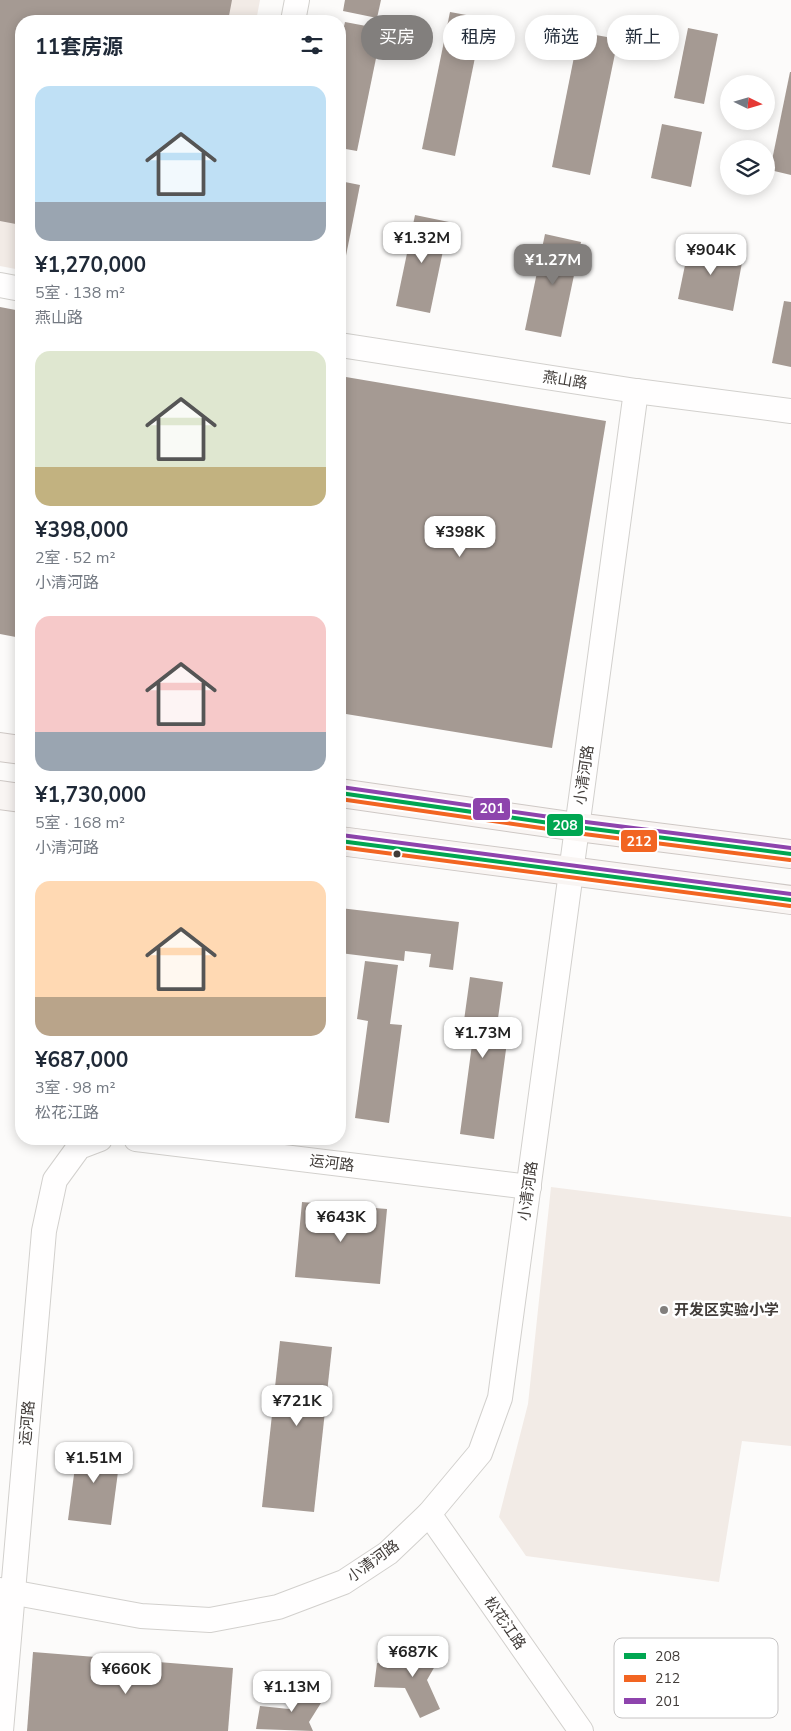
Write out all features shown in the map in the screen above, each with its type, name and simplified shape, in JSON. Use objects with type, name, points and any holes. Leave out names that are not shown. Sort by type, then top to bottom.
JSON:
[{"type":"main road","points":[[0,747],[15,749]]},
{"type":"main road","points":[[346,794],[577,827],[791,854]]},
{"type":"main road","points":[[0,795],[15,797]]},
{"type":"main road","points":[[346,842],[791,900]]},
{"type":"street","points":[[294,15],[297,0]]},
{"type":"street","points":[[0,285],[15,288]]},
{"type":"street","name":"燕山路","points":[[346,346],[636,391],[791,411]]},
{"type":"street","name":"小清河路","points":[[6,1591],[141,1616],[210,1620],[278,1607],[344,1582],[388,1553],[429,1514],[480,1453],[500,1398],[636,391]]},
{"type":"street","name":"运河路","points":[[1,1731],[6,1591],[44,1231],[55,1180],[79,1147],[84,1145]]},
{"type":"street","name":"运河路","points":[[186,1145],[529,1186]]},
{"type":"street","name":"松花江路","points":[[429,1514],[581,1731]]},
{"type":"shaded area","points":[[0,0],[260,0],[257,15],[15,15],[15,269],[0,266]]},
{"type":"shaded area","name":"开发区实验小学","points":[[551,1187],[791,1217],[791,1446],[742,1441],[719,1582],[526,1556],[499,1517],[528,1404]]},
{"type":"building","points":[[0,0],[232,0],[229,15],[15,15],[15,224],[0,221]]},
{"type":"building","points":[[345,0],[381,0],[378,15],[362,15],[343,11]]},
{"type":"building","points":[[450,12],[466,15],[449,15]]},
{"type":"building","points":[[346,22],[361,25],[361,60],[376,60],[357,151],[346,149]]},
{"type":"building","points":[[688,28],[718,34],[704,104],[674,98]]},
{"type":"building","points":[[597,35],[607,37],[607,60],[614,60],[590,175],[552,167],[573,60],[597,60]]},
{"type":"building","points":[[443,46],[443,60],[474,60],[455,156],[422,149]]},
{"type":"building","points":[[791,72],[791,175],[775,171],[775,146]]},
{"type":"building","points":[[662,124],[702,132],[691,187],[651,178]]},
{"type":"building","points":[[346,182],[360,185],[346,256]]},
{"type":"building","points":[[415,215],[449,222],[430,313],[396,306]]},
{"type":"building","points":[[545,234],[581,242],[561,337],[525,330]]},
{"type":"building","points":[[690,241],[744,252],[733,311],[678,299]]},
{"type":"building","points":[[784,301],[791,302],[791,367],[772,363]]},
{"type":"building","points":[[0,307],[15,310],[15,637],[0,634]]},
{"type":"building","points":[[346,377],[606,421],[552,748],[346,714]]},
{"type":"building","points":[[346,909],[459,922],[453,970],[429,967],[431,954],[405,951],[404,961],[346,954]]},
{"type":"building","points":[[365,961],[398,965],[390,1024],[402,1025],[389,1123],[355,1118],[368,1021],[357,1019]]},
{"type":"building","points":[[470,977],[503,982],[495,1040],[507,1042],[494,1139],[460,1134],[473,1037],[462,1035]]},
{"type":"building","points":[[302,1202],[387,1209],[380,1284],[295,1277]]},
{"type":"building","points":[[280,1341],[332,1347],[314,1512],[262,1507]]},
{"type":"building","points":[[78,1444],[121,1449],[111,1525],[68,1520]]},
{"type":"building","points":[[429,1640],[443,1652],[427,1680],[440,1709],[420,1718],[405,1688],[374,1687],[377,1663],[406,1666]]},
{"type":"building","points":[[33,1652],[233,1668],[228,1731],[27,1731]]},
{"type":"building","points":[[311,1683],[326,1695],[309,1722],[313,1731],[256,1729],[260,1706],[289,1709]]},
{"type":"transit line","name":"201","points":[[346,788],[578,821],[791,848]]},
{"type":"transit line","name":"208","points":[[346,794],[577,827],[791,854]]},
{"type":"transit line","name":"212","points":[[346,800],[576,833],[790,860]]},
{"type":"transit line","name":"201","points":[[346,836],[791,894]]},
{"type":"transit line","name":"208","points":[[346,842],[791,900]]},
{"type":"transit line","name":"212","points":[[346,848],[790,906]]},
{"type":"place","name":"开发区实验小学","points":[[664,1310]]}]
